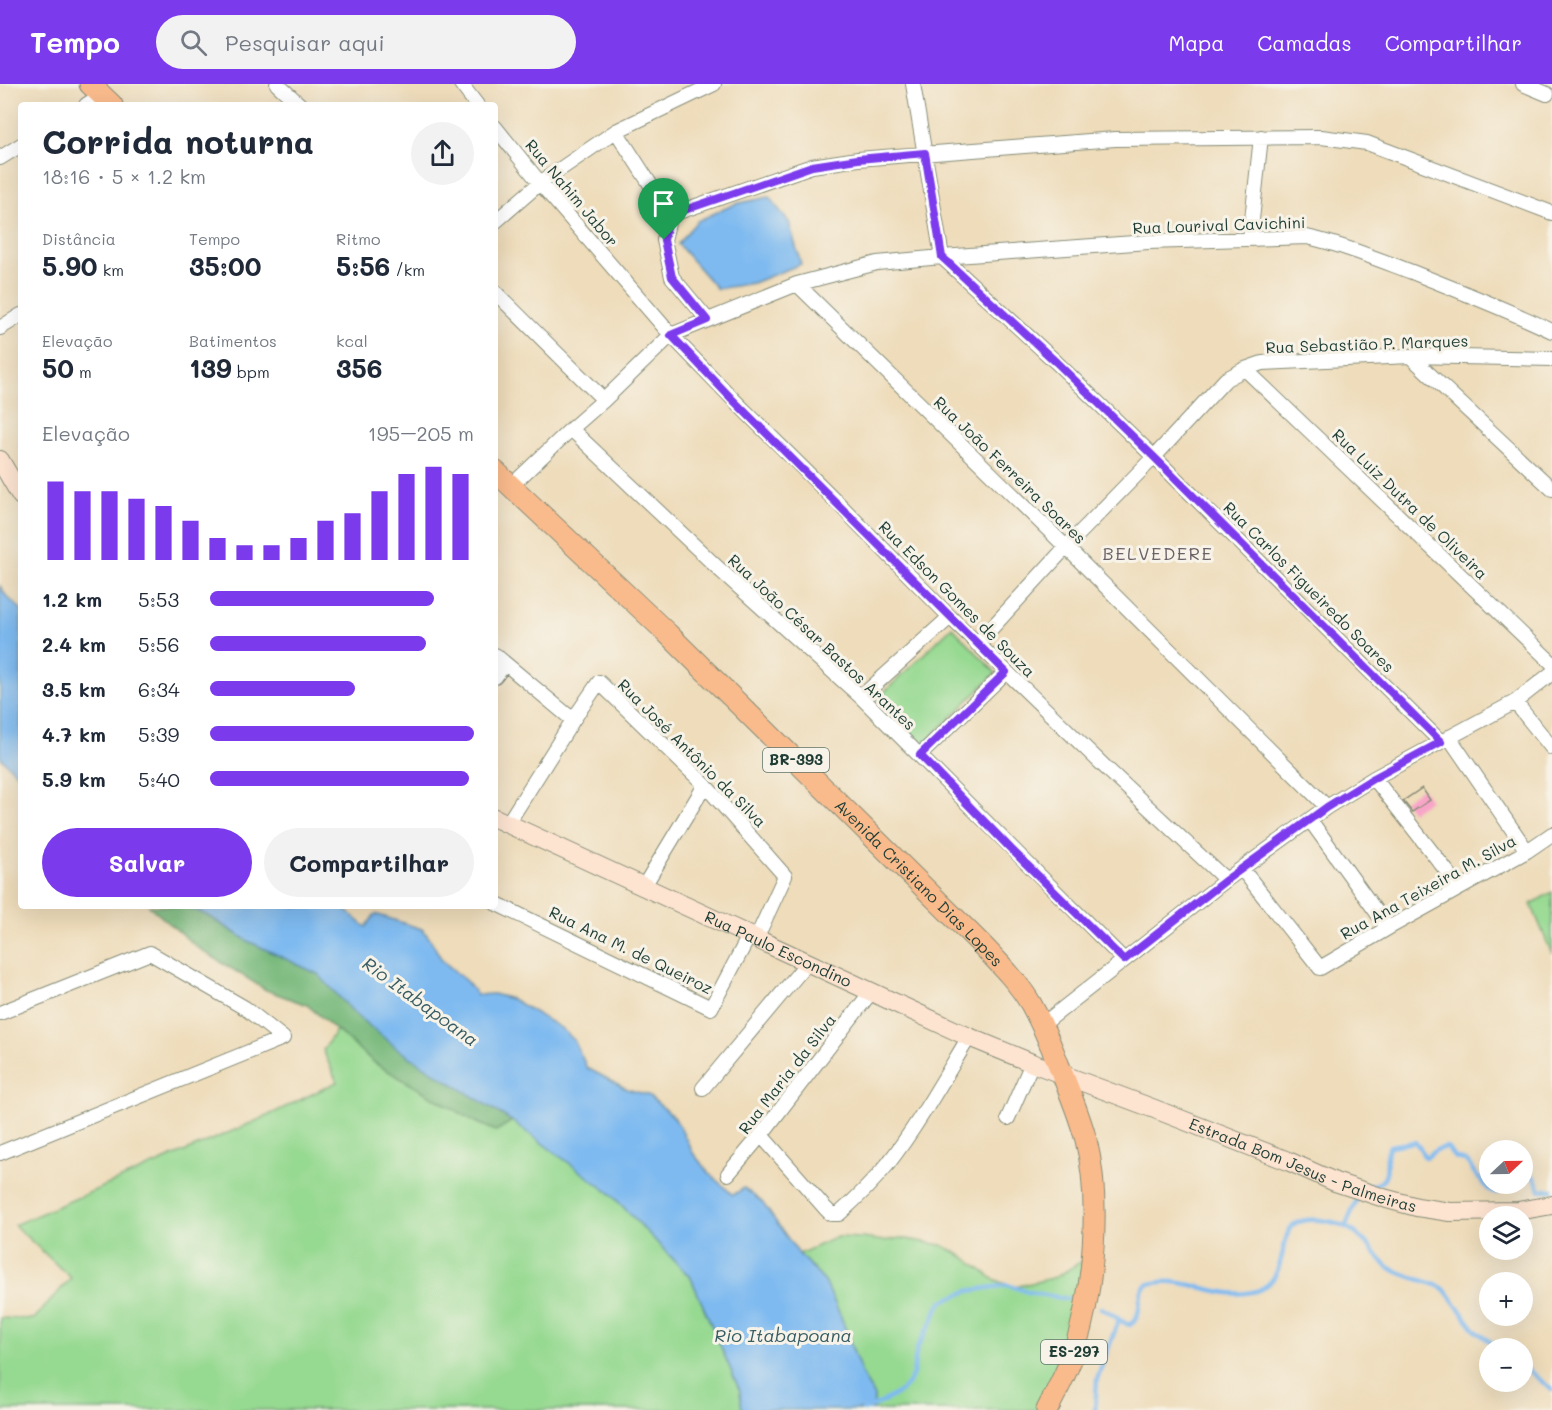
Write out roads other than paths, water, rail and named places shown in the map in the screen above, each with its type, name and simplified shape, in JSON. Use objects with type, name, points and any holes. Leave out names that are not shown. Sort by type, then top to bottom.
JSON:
[{"type":"main road","points":[[0,460],[18,491]]},
{"type":"main road","name":"Avenida Cristiano Dias Lopes","points":[[498,474],[667,633],[981,944],[1031,1003],[1063,1075],[1083,1130],[1090,1159],[1094,1203],[1090,1289],[1075,1350],[1047,1410]]},
{"type":"main road","name":"Rua Paulo Escondino","points":[[501,820],[969,1037],[1063,1075]]},
{"type":"main road","name":"Estrada Bom Jesus - Palmeiras","points":[[1063,1075],[1288,1161],[1335,1182],[1417,1207],[1450,1212],[1481,1212],[1552,1205]]},
{"type":"street","points":[[277,84],[297,102]]},
{"type":"street","points":[[460,84],[475,102]]},
{"type":"street","points":[[498,219],[540,183],[616,131],[714,84]]},
{"type":"street","points":[[913,84],[942,257]]},
{"type":"street","points":[[1523,84],[1547,94]]},
{"type":"street","name":"Rua Nahim Jabor","points":[[498,131],[671,335]]},
{"type":"street","points":[[616,131],[670,215],[664,240],[672,277],[707,320]]},
{"type":"street","points":[[670,215],[812,166],[858,159],[1114,139],[1320,136],[1367,143],[1552,213]]},
{"type":"street","points":[[1250,238],[1261,137]]},
{"type":"street","points":[[0,158],[18,147]]},
{"type":"street","name":"Rua Lourival Cavichini","points":[[671,335],[796,284],[877,263],[1148,242],[1307,237],[1328,242],[1472,296],[1515,313],[1552,332]]},
{"type":"street","name":"Rua Carlos Figueiredo Soares","points":[[942,257],[1056,362],[1445,740],[1527,851]]},
{"type":"street","name":"Rua João Ferreira Soares","points":[[796,284],[1066,547],[1327,807]]},
{"type":"street","points":[[498,295],[604,400]]},
{"type":"street","points":[[0,328],[18,317]]},
{"type":"street","points":[[511,486],[671,335]]},
{"type":"street","name":"Rua Edson Gomes de Souza","points":[[671,335],[977,644],[1226,880]]},
{"type":"street","points":[[1410,356],[1552,489]]},
{"type":"street","name":"Rua Sebastião P. Marques","points":[[977,644],[1226,379],[1245,369],[1262,363],[1410,356],[1552,359]]},
{"type":"street","name":"Rua Luiz Dutra de Oliveira","points":[[1245,369],[1552,663]]},
{"type":"street","name":"Rua João César Bastos Arantes","points":[[571,429],[719,569],[861,697],[1124,960]]},
{"type":"street","points":[[861,697],[950,617]]},
{"type":"street","points":[[500,659],[573,720],[501,820]]},
{"type":"street","points":[[920,755],[1006,672]]},
{"type":"street","points":[[1042,1025],[1226,880],[1327,807],[1374,778],[1515,702],[1552,674]]},
{"type":"street","name":"Rua José Antônio da Silva","points":[[573,720],[599,682],[705,785],[785,876],[752,938]]},
{"type":"street","points":[[1515,702],[1552,748]]},
{"type":"street","points":[[1374,778],[1460,888]]},
{"type":"street","points":[[644,886],[705,785]]},
{"type":"street","points":[[1310,820],[1388,928]]},
{"type":"street","name":"Rua Ana Teixeira M. Silva","points":[[1242,869],[1320,968],[1527,851],[1552,834]]},
{"type":"street","name":"Rua Ana M. de Queiroz","points":[[498,904],[711,1008],[752,938]]},
{"type":"street","points":[[0,1013],[150,953],[245,1008],[283,1038],[0,1153]]},
{"type":"street","points":[[703,1088],[808,963]]},
{"type":"street","name":"Rua Maria da Silva","points":[[728,1174],[762,1135],[871,992]]},
{"type":"street","points":[[762,1135],[825,1208],[831,1214],[839,1214],[872,1182],[900,1147],[969,1037]]},
{"type":"street","points":[[1008,1118],[1032,1063]]},
{"type":"water","points":[[769,197],[789,222],[801,264],[753,283],[717,289],[678,244],[697,221],[735,204]]},
{"type":"water","points":[[0,586],[7,597],[18,606],[18,775],[0,757]]},
{"type":"water","name":"Rio Itabapoana","points":[[192,909],[345,909],[366,927],[375,914],[422,929],[442,960],[467,982],[477,995],[493,994],[512,999],[561,1028],[574,1040],[587,1068],[627,1089],[648,1095],[674,1117],[693,1153],[709,1173],[733,1195],[744,1188],[762,1202],[799,1254],[825,1282],[841,1317],[861,1372],[874,1397],[873,1410],[742,1410],[740,1391],[691,1278],[610,1193],[512,1121],[402,1052],[357,1016],[318,974],[248,941],[207,915]]},
{"type":"waterway","points":[[1367,1186],[1379,1183],[1385,1178],[1390,1146],[1415,1142],[1427,1157],[1436,1150],[1447,1147],[1454,1157],[1468,1163],[1479,1178]]},
{"type":"waterway","points":[[1533,1176],[1540,1190],[1552,1190]]},
{"type":"waterway","points":[[1345,1227],[1357,1199]]},
{"type":"waterway","points":[[1101,1308],[1130,1325],[1135,1321],[1139,1310],[1141,1292],[1150,1284],[1181,1283],[1233,1293],[1259,1290],[1276,1274],[1285,1241],[1294,1225],[1302,1221],[1321,1220],[1340,1224],[1354,1232],[1390,1268],[1444,1289],[1476,1331],[1485,1338]]},
{"type":"waterway","points":[[864,1410],[883,1402],[908,1384],[913,1374],[917,1348],[943,1301],[968,1291],[1008,1285],[1028,1292],[1080,1301]]},
{"type":"waterway","points":[[1095,1410],[1097,1379],[1119,1319]]},
{"type":"waterway","points":[[1533,1374],[1552,1390]]},
{"type":"district","name":"BELVEDERE","points":[[1158,554]]}]
